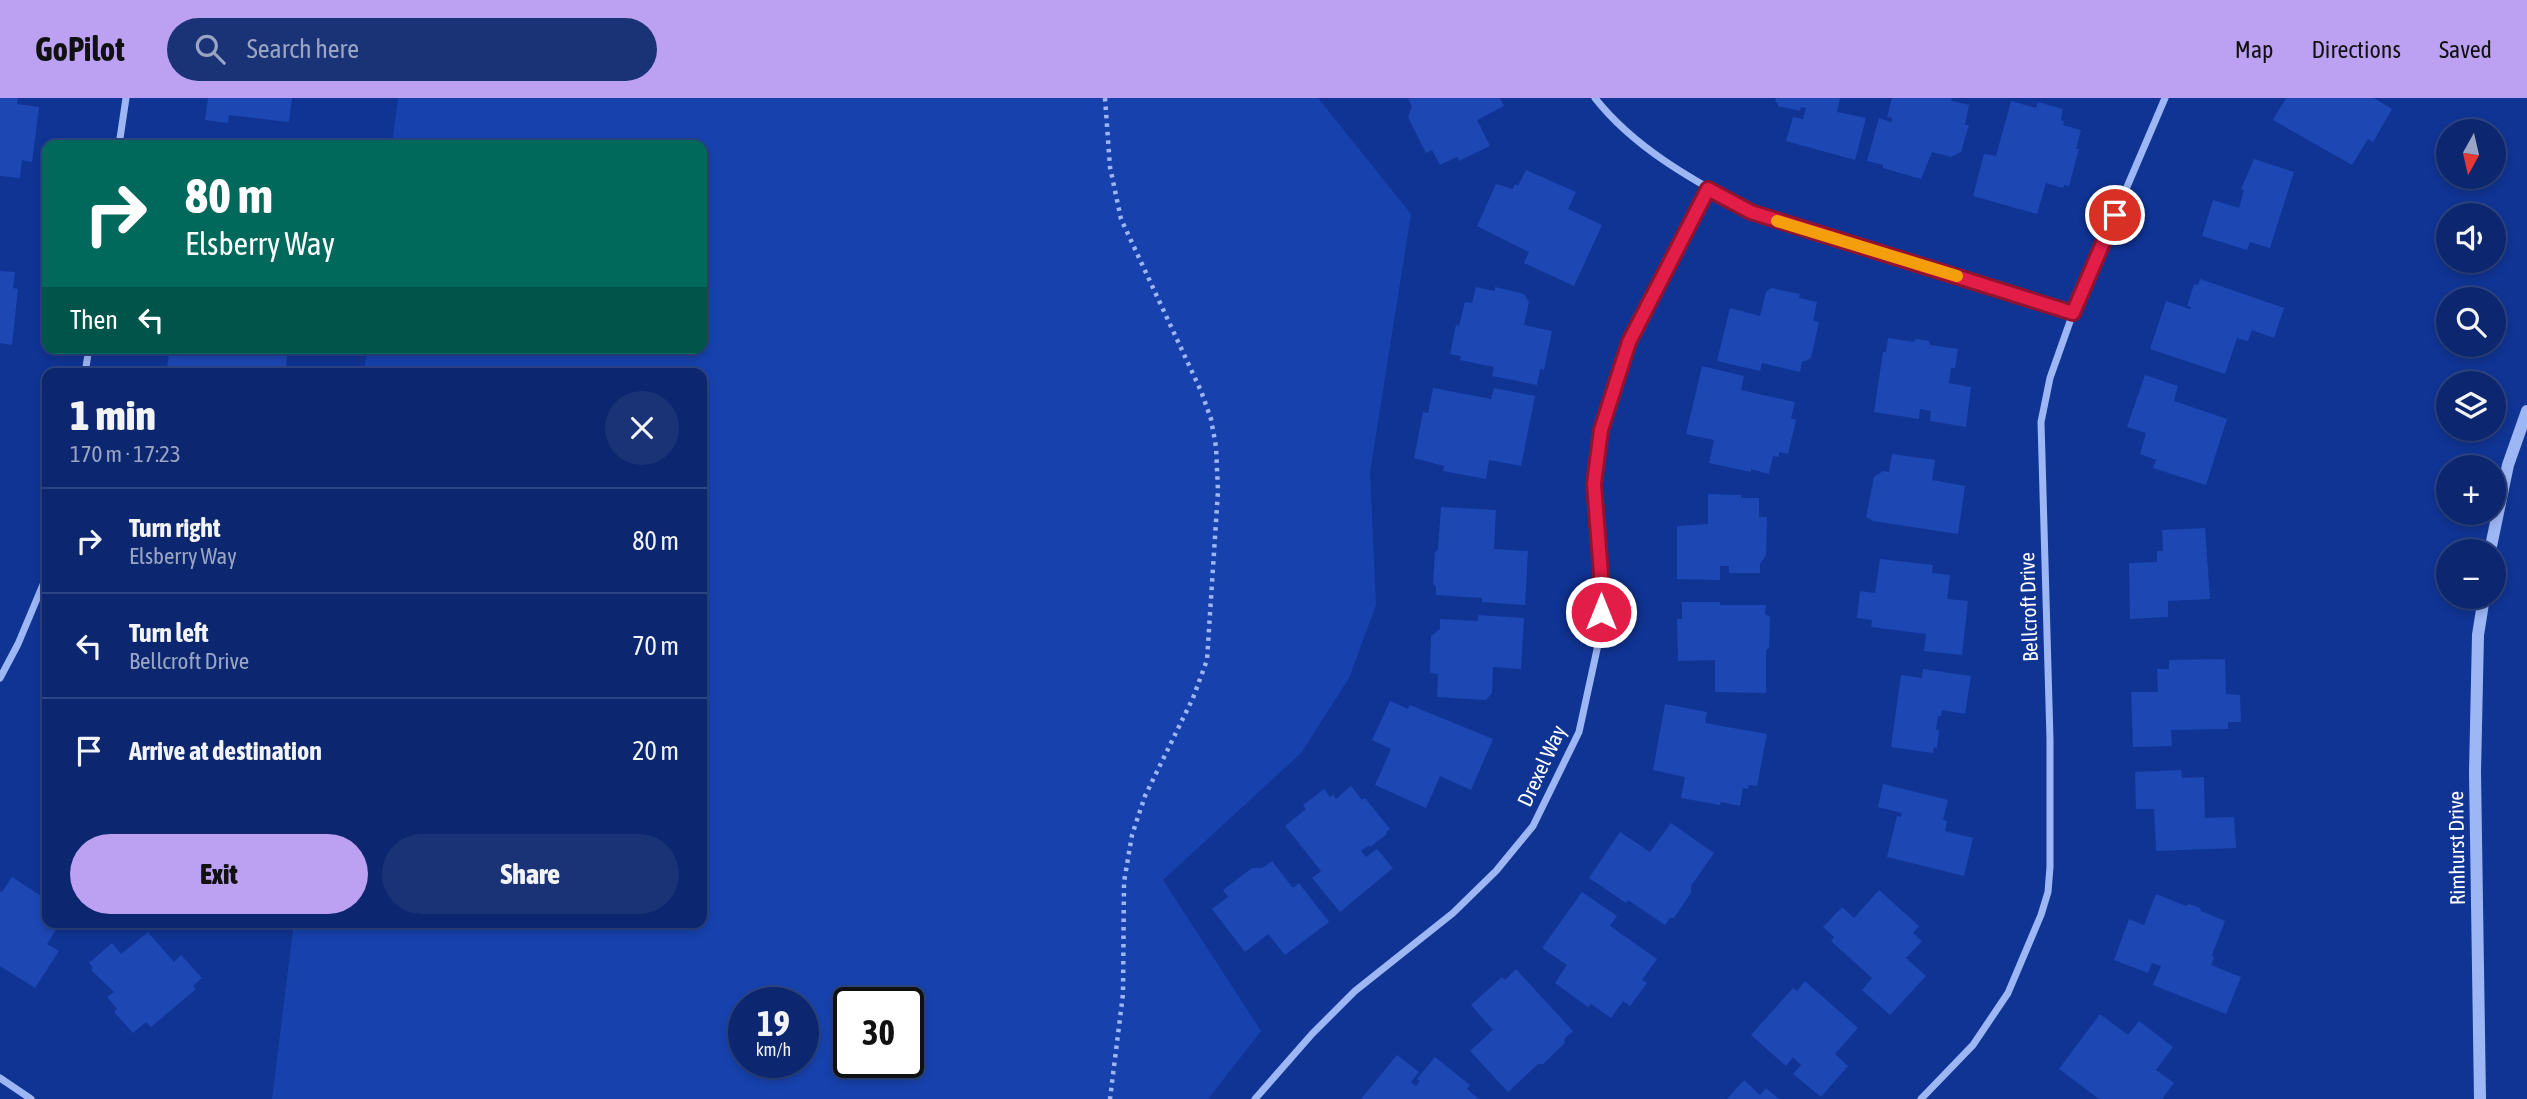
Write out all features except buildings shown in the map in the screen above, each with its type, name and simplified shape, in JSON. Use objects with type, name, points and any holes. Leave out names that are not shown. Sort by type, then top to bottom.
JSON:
[{"type":"street","points":[[120,140],[126,98]]},
{"type":"street","points":[[1595,98],[1637,142],[1708,189],[1763,216],[2073,313]]},
{"type":"street","name":"Bellcroft Drive","points":[[1921,1099],[1973,1045],[2008,993],[2048,892],[2050,739],[2041,422],[2050,378],[2073,313],[2165,98]]},
{"type":"street","name":"Drexel Way","points":[[1255,1099],[1312,1034],[1356,991],[1453,913],[1496,871],[1539,816],[1579,732],[1601,631],[1601,574],[1594,484],[1601,430],[1629,342],[1708,189]]},
{"type":"street","points":[[2493,539],[2508,465],[2527,411]]},
{"type":"street","points":[[0,678],[18,645],[42,587]]},
{"type":"street","name":"Rimhurst Drive","points":[[2480,1099],[2475,772],[2479,635],[2482,609]]},
{"type":"street","points":[[0,1078],[31,1099]]},
{"type":"path","points":[[1105,98],[1110,167],[1121,219],[1201,391],[1211,419],[1216,447],[1218,491],[1207,660],[1193,698],[1145,796],[1127,858],[1123,994],[1110,1099]]},
{"type":"shaded area","points":[[398,98],[1318,98],[1411,214],[1370,472],[1376,605],[1349,678],[1301,753],[1163,880],[1261,1031],[1208,1099],[272,1099],[293,928],[707,928],[707,368],[365,368],[366,354],[707,354],[707,140],[393,140]]},
{"type":"slow traffic","points":[[1777,221],[1957,276]]},
{"type":"route","points":[[1601,612],[1594,484],[1601,430],[1629,342],[1708,189],[1751,212],[1798,228],[1906,259],[2073,313],[2115,215]]}]
